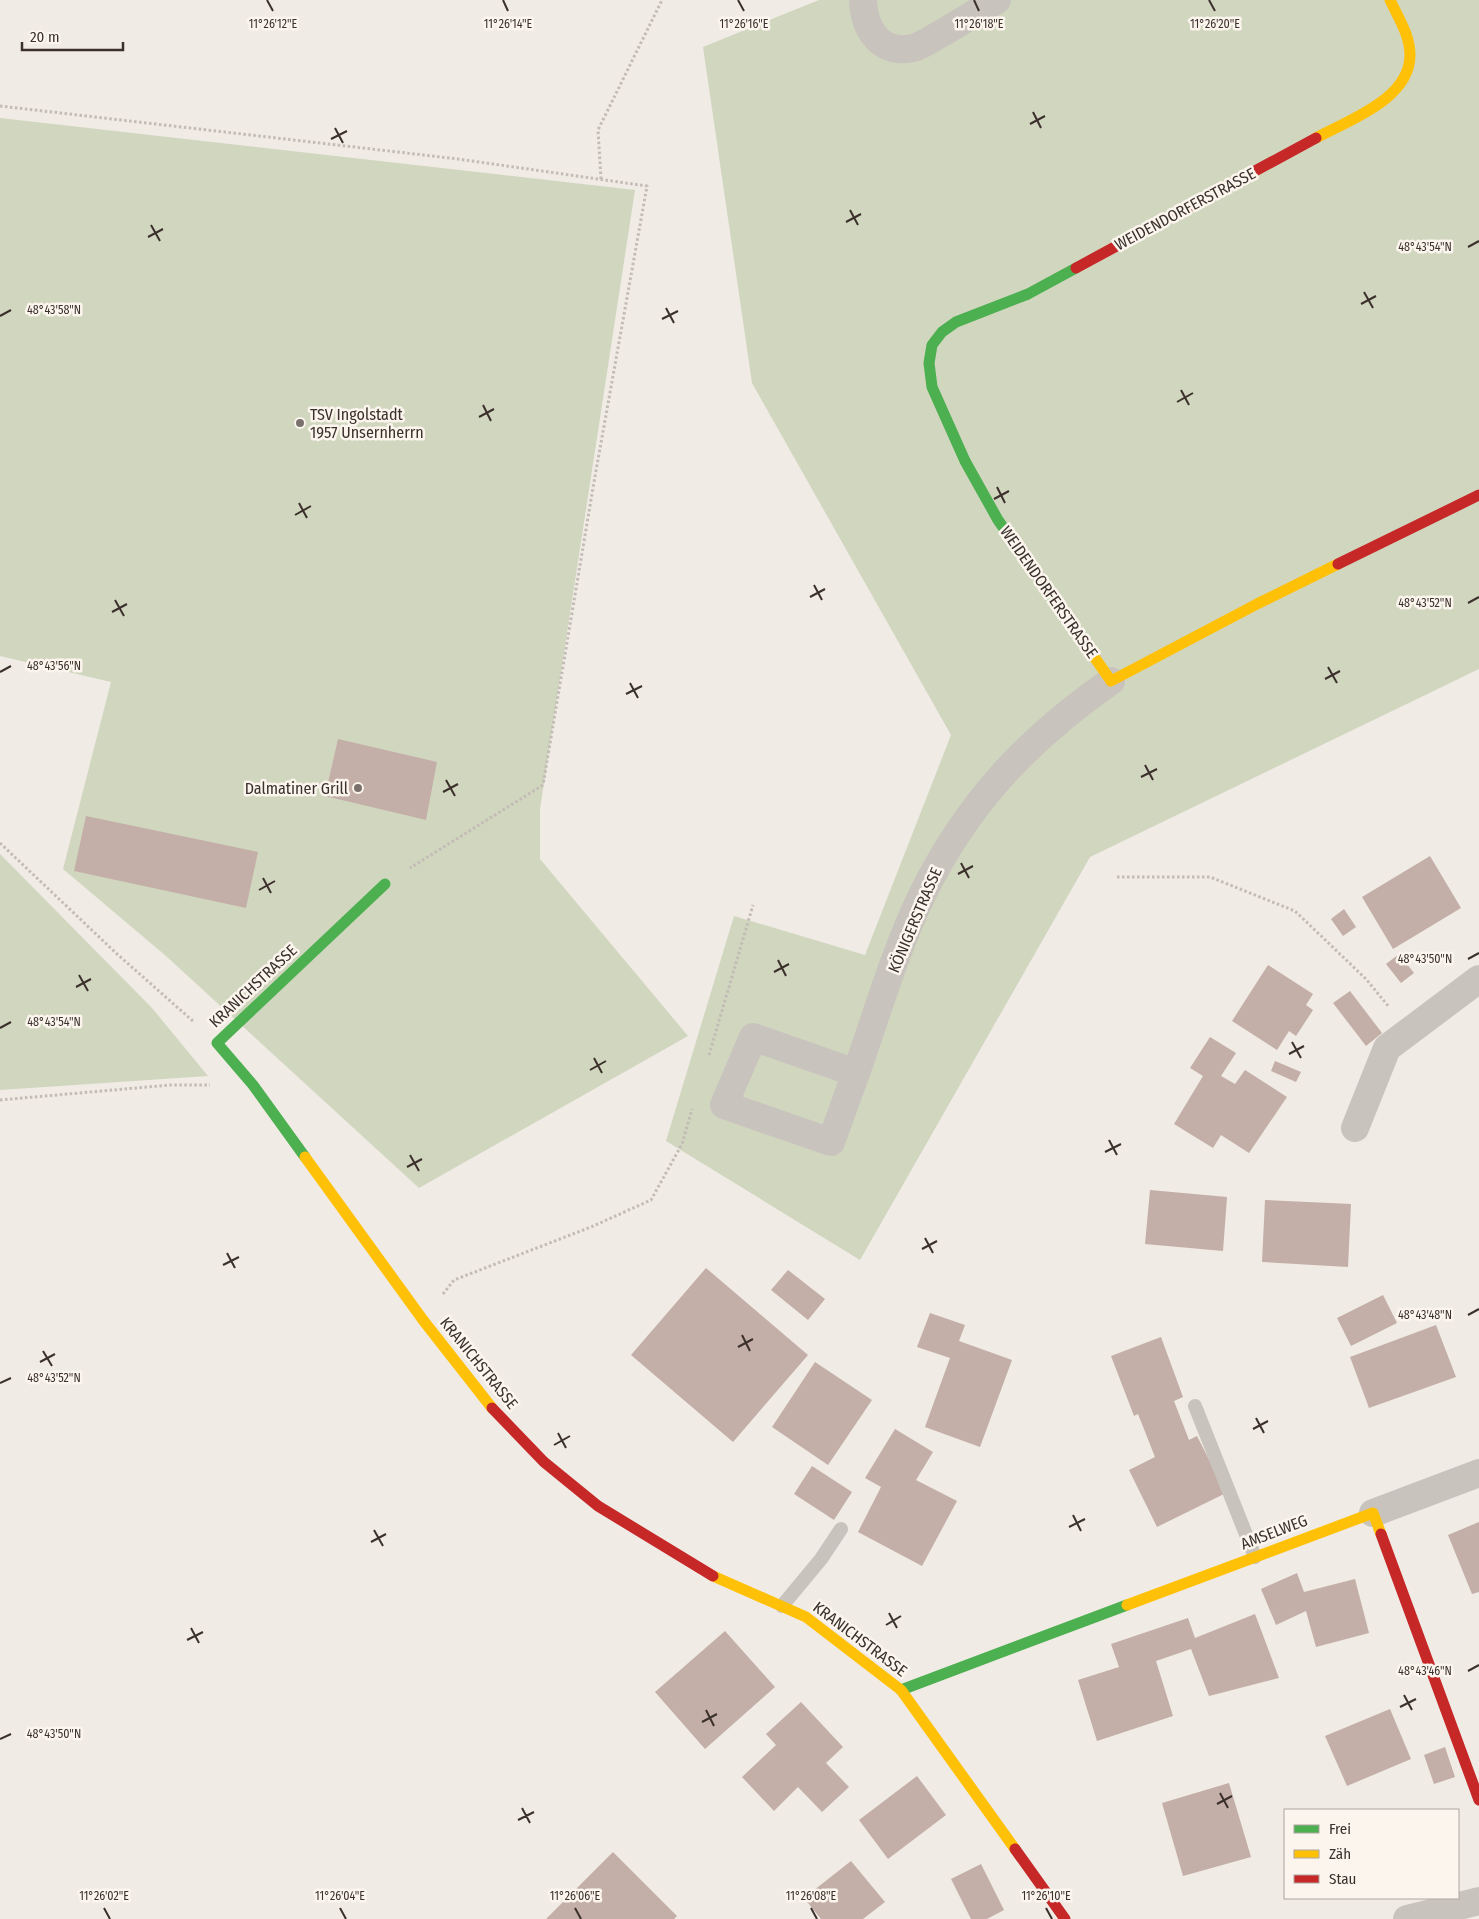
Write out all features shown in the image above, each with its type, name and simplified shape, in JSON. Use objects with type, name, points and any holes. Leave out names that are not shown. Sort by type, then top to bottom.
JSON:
[{"type":"street","points":[[863,0],[865,21],[876,39],[884,44],[904,49],[923,44],[997,0]]},
{"type":"street","name":"WEIDENDORFERSTRASSE","points":[[1111,681],[998,520],[981,491],[965,461],[932,388],[928,363],[931,350],[936,339],[954,321],[1028,294],[1383,102],[1402,82],[1408,70],[1410,57],[1409,43],[1405,30],[1390,0]]},
{"type":"street","points":[[1111,681],[1257,604],[1479,495]]},
{"type":"street","name":"KÖNIGERSTRASSE","points":[[856,1073],[753,1036],[724,1105],[831,1142],[856,1073],[903,940],[922,895],[950,845],[971,813],[1001,775],[1035,740],[1071,709],[1111,681]]},
{"type":"street","name":"KRANICHSTRASSE","points":[[384,884],[217,1043],[253,1085],[423,1320],[485,1401],[544,1462],[598,1506],[706,1572],[806,1617],[901,1690],[1065,1919]]},
{"type":"street","points":[[1355,1128],[1387,1048],[1479,979]]},
{"type":"street","points":[[1479,1473],[1373,1513],[1479,1800]]},
{"type":"street","name":"AMSELWEG","points":[[901,1690],[1373,1513]]},
{"type":"street","points":[[1407,1919],[1479,1901]]},
{"type":"lane","points":[[1195,1406],[1255,1557]]},
{"type":"lane","points":[[782,1606],[821,1559],[841,1530]]},
{"type":"path","points":[[601,179],[598,130],[662,0]]},
{"type":"path","points":[[0,106],[458,159],[647,186],[594,482],[543,786],[384,884]]},
{"type":"path","points":[[0,843],[117,954],[217,1043]]},
{"type":"path","points":[[1117,877],[1210,877],[1295,911],[1366,979],[1408,1031]]},
{"type":"path","points":[[708,1056],[753,905]]},
{"type":"path","points":[[0,1100],[170,1085],[253,1085]]},
{"type":"path","points":[[423,1320],[454,1280],[592,1227],[651,1200],[682,1144],[695,1102]]},
{"type":"green space","points":[[819,0],[1479,0],[1479,669],[1090,857],[860,1260],[666,1141],[734,916],[865,955],[951,735],[752,383],[703,47]]},
{"type":"green space","name":"TSV Ingolstadt 1957 Unsernherrn","points":[[0,118],[635,190],[540,809],[540,859],[688,1036],[419,1188],[166,956],[63,869],[111,682],[0,656]]},
{"type":"green space","points":[[0,854],[152,1008],[208,1076],[0,1090]]},
{"type":"building","points":[[338,739],[437,762],[426,820],[325,796]]},
{"type":"building","points":[[86,816],[258,852],[246,908],[74,871]]},
{"type":"building","points":[[1430,856],[1461,908],[1393,949],[1362,897]]},
{"type":"building","points":[[1344,909],[1356,927],[1343,936],[1331,919]]},
{"type":"building","points":[[1399,954],[1414,973],[1401,983],[1386,964]]},
{"type":"building","points":[[1268,965],[1313,994],[1306,1005],[1313,1010],[1296,1036],[1289,1031],[1277,1050],[1232,1021]]},
{"type":"building","points":[[1350,991],[1382,1033],[1366,1046],[1333,1003]]},
{"type":"building","points":[[1210,1037],[1236,1053],[1221,1076],[1235,1084],[1245,1070],[1287,1097],[1249,1153],[1221,1135],[1213,1148],[1174,1124],[1203,1076],[1190,1068]]},
{"type":"building","points":[[1275,1061],[1301,1072],[1296,1082],[1271,1071]]},
{"type":"building","points":[[1150,1190],[1227,1197],[1223,1251],[1145,1244]]},
{"type":"building","points":[[1265,1200],[1351,1204],[1348,1267],[1262,1262]]},
{"type":"building","points":[[706,1268],[808,1355],[733,1442],[631,1355]]},
{"type":"building","points":[[788,1270],[825,1299],[808,1320],[771,1290]]},
{"type":"building","points":[[1383,1295],[1397,1323],[1351,1346],[1337,1318]]},
{"type":"building","points":[[930,1313],[965,1325],[959,1341],[1012,1360],[980,1447],[925,1427],[950,1358],[917,1347]]},
{"type":"building","points":[[1436,1325],[1456,1377],[1369,1408],[1350,1357]]},
{"type":"building","points":[[1161,1337],[1183,1397],[1174,1401],[1189,1440],[1197,1436],[1226,1493],[1157,1527],[1129,1470],[1155,1457],[1138,1414],[1134,1416],[1111,1356]]},
{"type":"building","points":[[815,1362],[872,1400],[828,1465],[772,1427]]},
{"type":"building","points":[[895,1429],[933,1452],[916,1480],[957,1501],[922,1566],[858,1532],[881,1487],[865,1478]]},
{"type":"building","points":[[812,1466],[852,1492],[834,1520],[794,1494]]},
{"type":"building","points":[[1479,1522],[1479,1592],[1472,1594],[1448,1535]]},
{"type":"building","points":[[1297,1573],[1304,1592],[1355,1579],[1369,1633],[1316,1647],[1306,1611],[1276,1625],[1261,1589]]},
{"type":"building","points":[[1255,1614],[1279,1678],[1209,1696],[1191,1649],[1156,1661],[1173,1716],[1097,1741],[1078,1680],[1119,1667],[1111,1644],[1188,1618],[1195,1638]]},
{"type":"building","points":[[725,1631],[775,1687],[705,1749],[655,1692]]},
{"type":"building","points":[[801,1702],[843,1747],[826,1763],[849,1787],[822,1812],[798,1787],[774,1811],[742,1777],[776,1745],[766,1734]]},
{"type":"building","points":[[1390,1709],[1411,1759],[1347,1786],[1325,1736]]},
{"type":"building","points":[[1445,1747],[1455,1777],[1434,1784],[1424,1755]]},
{"type":"building","points":[[917,1776],[946,1815],[888,1859],[859,1820]]},
{"type":"building","points":[[1229,1783],[1251,1857],[1183,1876],[1162,1803]]},
{"type":"building","points":[[613,1852],[677,1916],[674,1919],[546,1919]]},
{"type":"building","points":[[851,1861],[885,1902],[863,1919],[821,1919],[804,1898]]},
{"type":"building","points":[[981,1864],[1004,1910],[987,1919],[971,1919],[951,1879]]},
{"type":"traffic: fast","points":[[1076,268],[1028,294],[956,322],[942,332],[932,345],[929,363],[932,387],[965,461],[998,520],[1076,631]]},
{"type":"traffic: fast","points":[[305,1157],[253,1085],[217,1043],[385,884]]},
{"type":"traffic: fast","points":[[901,1690],[1127,1605]]},
{"type":"traffic: slow","points":[[1316,138],[1375,106],[1389,96],[1400,84],[1407,70],[1410,55],[1408,40],[1403,26],[1390,0]]},
{"type":"traffic: slow","points":[[1076,631],[1111,681],[1257,604],[1338,564]]},
{"type":"traffic: slow","points":[[305,1157],[423,1320],[492,1408]]},
{"type":"traffic: slow","points":[[1127,1605],[1373,1513],[1381,1534]]},
{"type":"traffic: slow","points":[[713,1576],[806,1617],[901,1690],[1015,1849]]},
{"type":"traffic: jam","points":[[1076,268],[1316,138]]},
{"type":"traffic: jam","points":[[1338,564],[1479,495]]},
{"type":"traffic: jam","points":[[492,1408],[544,1462],[598,1506],[713,1576]]},
{"type":"traffic: jam","points":[[1381,1534],[1479,1800]]},
{"type":"traffic: jam","points":[[1015,1849],[1065,1919]]},
{"type":"place","name":"TSV Ingolstadt 1957 Unsernherrn","points":[[300,423]]},
{"type":"place","name":"Dalmatiner Grill","points":[[358,788]]}]
